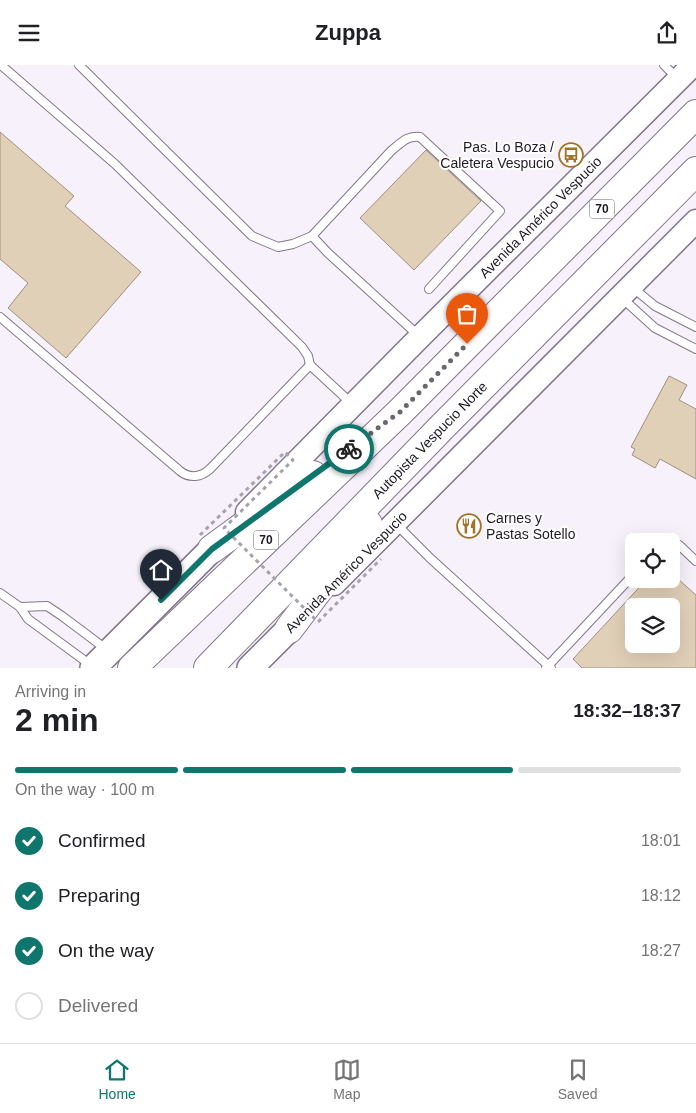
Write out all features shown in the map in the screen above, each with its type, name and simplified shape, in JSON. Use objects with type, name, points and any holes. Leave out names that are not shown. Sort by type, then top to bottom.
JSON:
[{"type":"highway","name":"70","points":[[132,668],[400,412],[696,114]]},
{"type":"highway","name":"Autopista Vespucio Norte","points":[[208,668],[442,427],[696,171]]},
{"type":"highway","points":[[206,542],[400,412]]},
{"type":"highway","points":[[289,629],[442,427]]},
{"type":"main road","name":"Avenida Américo Vespucio","points":[[99,663],[206,542],[352,405],[679,70]]},
{"type":"main road","name":"Avenida Américo Vespucio","points":[[250,668],[396,524],[696,221]]},
{"type":"lane","points":[[1,65],[115,164],[302,347],[308,356],[310,365],[352,405]]},
{"type":"lane","points":[[79,65],[252,235],[278,247],[293,244],[312,236],[391,151],[412,136],[420,137],[500,211],[429,289]]},
{"type":"lane","points":[[312,236],[420,337]]},
{"type":"lane","points":[[626,291],[696,327]]},
{"type":"lane","points":[[626,291],[655,327],[696,349]]},
{"type":"lane","points":[[0,317],[188,476],[200,476],[210,469],[310,365]]},
{"type":"lane","points":[[396,524],[430,558],[549,667],[625,584]]},
{"type":"lane","points":[[680,546],[696,561]]},
{"type":"lane","points":[[0,593],[20,607],[28,619],[99,663]]},
{"type":"lane","points":[[20,607],[47,607],[62,616],[99,663]]},
{"type":"path","points":[[206,542],[285,452],[293,460],[224,528],[318,622],[381,559]]},
{"type":"building","points":[[0,132],[74,196],[65,206],[141,272],[66,358],[8,308],[28,283],[0,259]]},
{"type":"building","points":[[426,150],[481,201],[414,270],[360,218]]},
{"type":"building","points":[[669,376],[687,385],[679,400],[696,409],[696,479],[660,459],[655,468],[632,455],[635,449],[631,447]]},
{"type":"building","points":[[680,581],[696,595],[696,668],[582,668],[573,659],[625,603],[625,653],[680,653],[680,598],[629,598],[639,588],[680,588]]},
{"type":"way so far","points":[[349,449],[400,412],[467,344]]},
{"type":"place","name":"Pas. Lo Boza / Caletera Vespucio","points":[[571,155]]},
{"type":"place","name":"Carnes y Pastas Sotello","points":[[469,526]]},
{"type":"route","points":[[161,600],[212,549],[349,449]]}]
